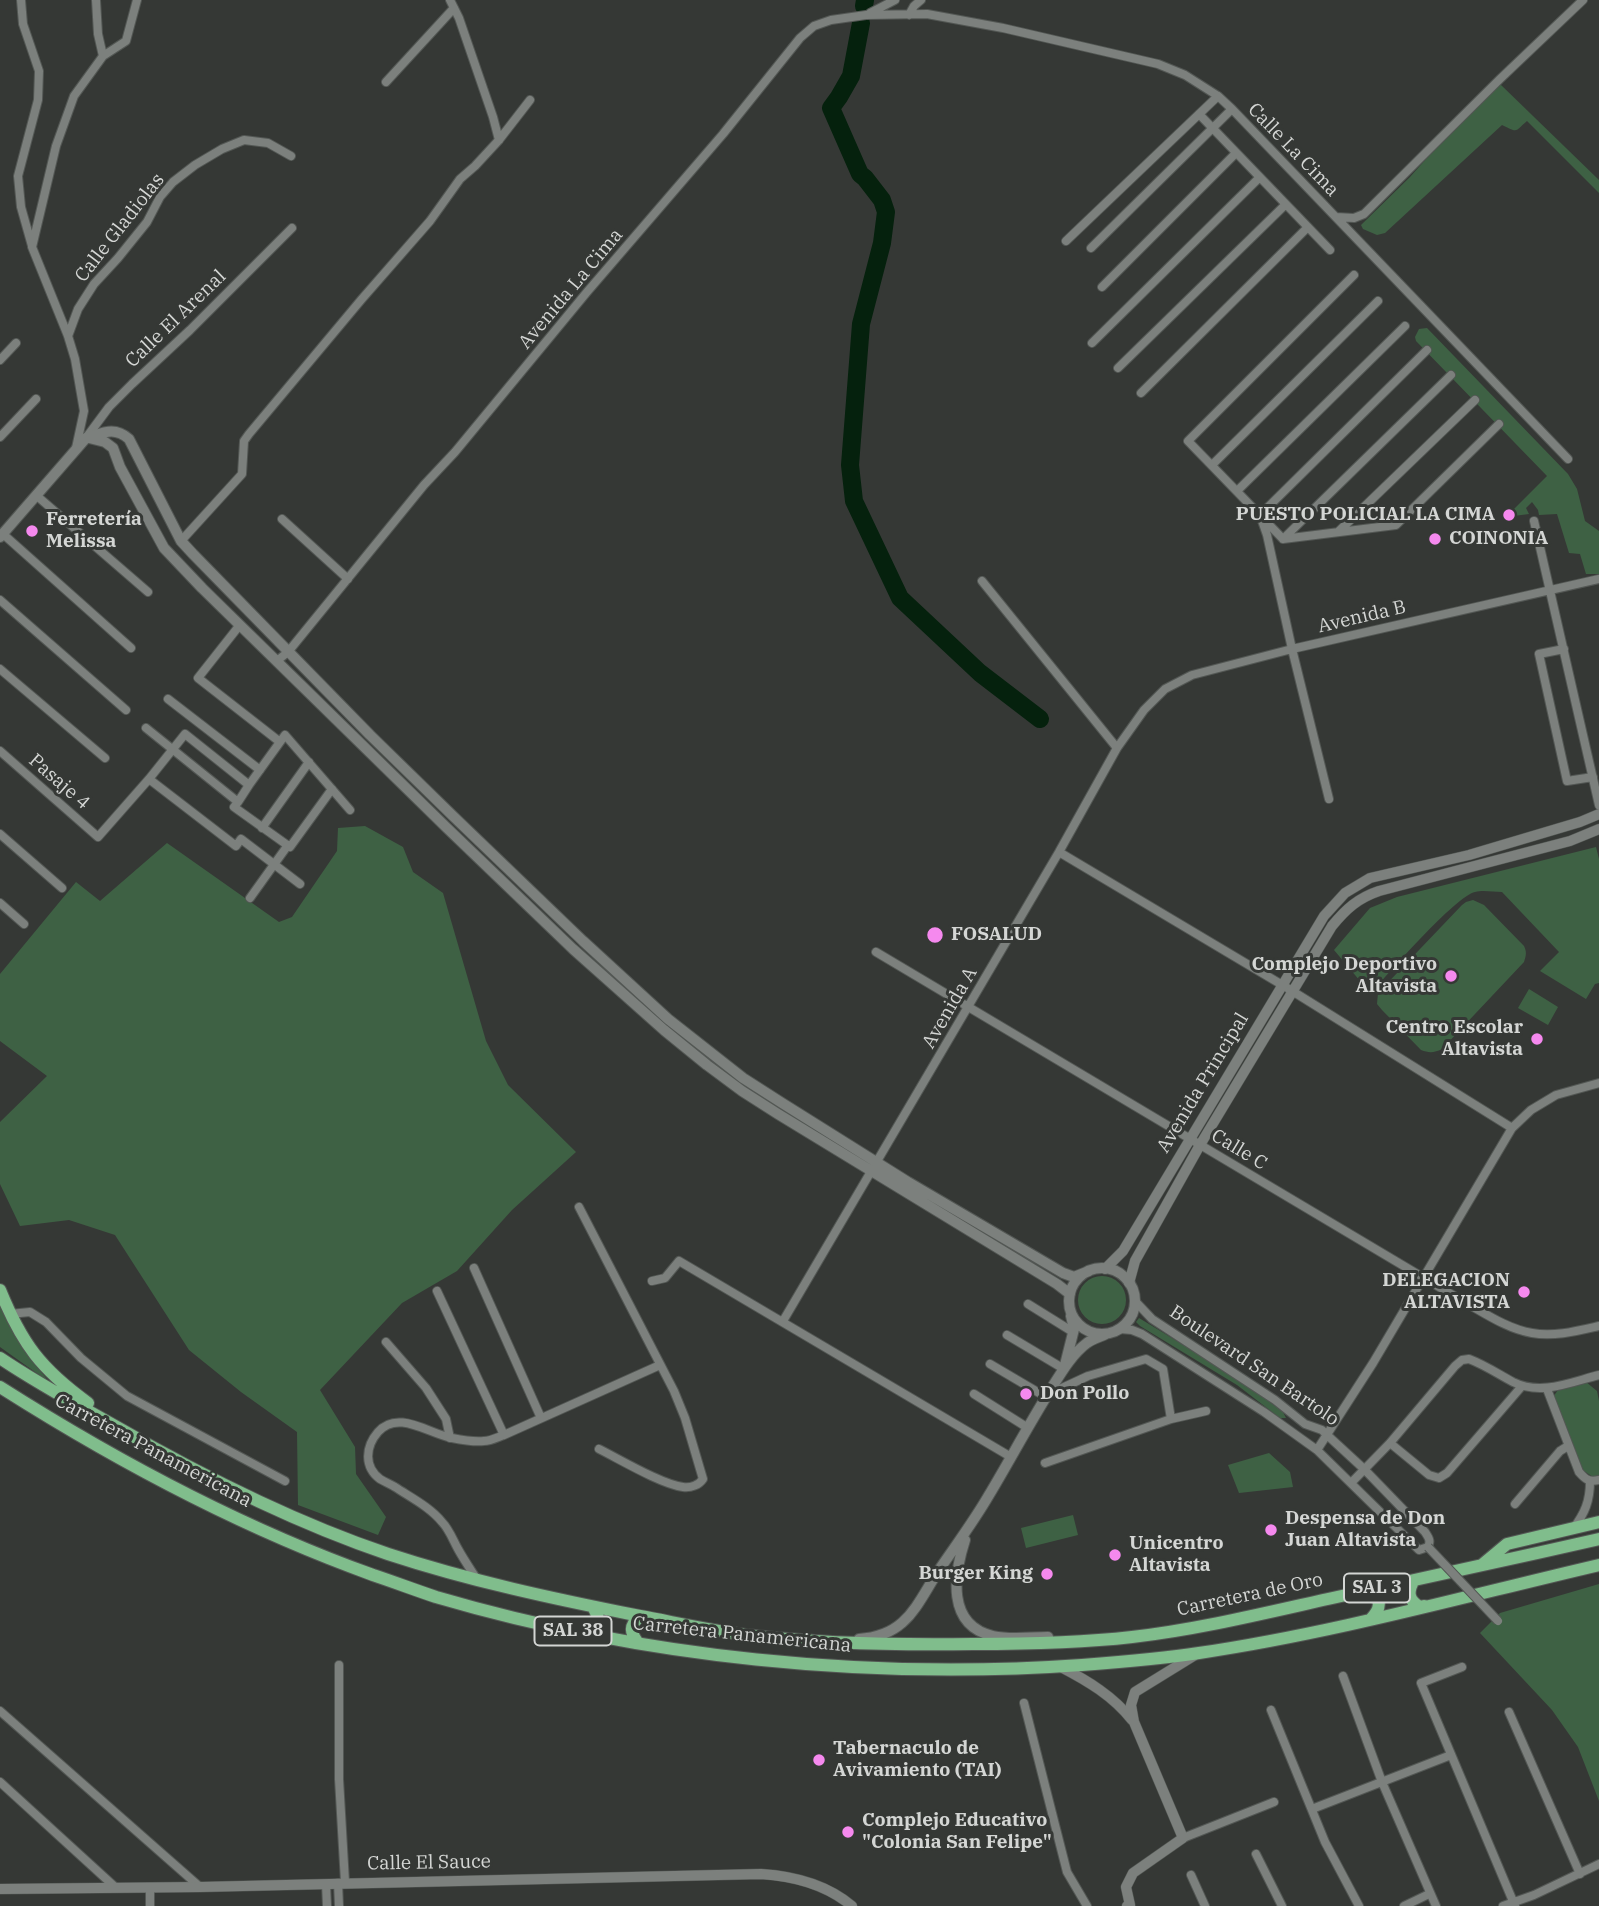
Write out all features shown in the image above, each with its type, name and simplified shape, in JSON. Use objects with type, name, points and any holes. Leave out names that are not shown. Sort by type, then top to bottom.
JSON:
[{"type":"highway","points":[[0,1290],[28,1347],[52,1374],[136,1438]]},
{"type":"highway","name":"Carretera Panamericana","points":[[0,1358],[136,1438],[241,1493],[386,1553],[478,1581],[593,1607],[753,1636],[945,1645],[1110,1639],[1155,1633]]},
{"type":"highway","name":"Carretera Panamericana","points":[[0,1387],[189,1496],[335,1561],[434,1596],[590,1635],[737,1657],[824,1666],[996,1670],[1197,1654]]},
{"type":"highway","points":[[140,1469],[149,1445]]},
{"type":"highway","points":[[1480,1566],[1507,1544],[1599,1522]]},
{"type":"highway","name":"Carretera de Oro","points":[[1155,1633],[1218,1623],[1599,1539]]},
{"type":"highway","name":"SAL 3","points":[[1197,1654],[1371,1619],[1599,1565]]},
{"type":"highway","points":[[1414,1580],[1409,1591],[1413,1603],[1420,1607],[1434,1604]]},
{"type":"highway","points":[[1366,1590],[1378,1600],[1377,1613],[1371,1619]]},
{"type":"highway","points":[[590,1635],[595,1631],[598,1620],[593,1607]]},
{"type":"highway","points":[[638,1643],[631,1631],[631,1625],[640,1616]]},
{"type":"main road","points":[[1,536],[86,438],[110,431],[121,432],[129,439],[181,541],[288,652],[583,942],[668,1019],[743,1078],[1070,1294]]},
{"type":"main road","points":[[86,438],[105,442],[113,448],[120,467],[164,548],[239,626],[278,660],[564,940],[664,1030],[742,1091],[875,1167],[908,1182],[1063,1273],[1074,1277],[1105,1269],[1115,1271],[1129,1283],[1135,1301],[1131,1318],[1120,1329],[1087,1342],[1062,1371],[969,1527],[904,1623],[894,1630],[869,1638],[817,1640]]},
{"type":"main road","points":[[1062,1371],[1073,1332],[1070,1294],[1077,1280],[1089,1271]]},
{"type":"main road","points":[[1071,1310],[1074,1318],[1085,1330],[1106,1334]]},
{"type":"main road","points":[[969,1527],[958,1563],[956,1591],[961,1610],[972,1624],[994,1636],[1110,1639]]},
{"type":"street","points":[[21,0],[23,24],[39,71],[38,100],[18,176],[21,207],[33,247],[68,336],[84,411],[75,450]]},
{"type":"street","points":[[96,0],[98,34],[103,56]]},
{"type":"street","points":[[33,247],[56,146],[74,96],[103,56],[126,41],[137,0]]},
{"type":"street","points":[[866,15],[895,0]]},
{"type":"street","points":[[909,15],[921,0]]},
{"type":"street","points":[[1336,217],[1348,219],[1364,214],[1583,0]]},
{"type":"street","points":[[386,82],[452,4],[493,117],[499,141]]},
{"type":"street","name":"Calle La Cima","points":[[909,15],[927,14],[1003,28],[1158,64],[1185,75],[1218,96],[1568,459]]},
{"type":"street","name":"Avenida La Cima","points":[[278,660],[288,652],[424,485],[455,452],[587,292],[731,125],[800,38],[814,26],[831,20],[866,15],[909,15]]},
{"type":"street","points":[[1066,241],[1218,96]]},
{"type":"street","points":[[181,541],[242,474],[244,441],[430,221],[460,179],[499,141],[530,100]]},
{"type":"street","points":[[1091,248],[1232,110]]},
{"type":"street","points":[[1199,114],[1330,250]]},
{"type":"street","name":"Calle Gladiolas","points":[[68,336],[78,309],[94,284],[147,222],[160,197],[173,182],[222,149],[244,140],[268,143],[290,156]]},
{"type":"street","points":[[1102,287],[1236,153]]},
{"type":"street","points":[[1092,342],[1259,178]]},
{"type":"street","points":[[1118,368],[1285,205]]},
{"type":"street","points":[[1141,393],[1308,227]]},
{"type":"street","name":"Calle El Arenal","points":[[86,438],[109,407],[131,384],[190,330],[292,228]]},
{"type":"street","points":[[1283,538],[1188,441],[1354,275]]},
{"type":"street","points":[[1212,466],[1378,301]]},
{"type":"street","points":[[1237,491],[1405,326]]},
{"type":"street","points":[[0,360],[16,343]]},
{"type":"street","points":[[1260,515],[1427,350]]},
{"type":"street","points":[[1283,538],[1451,375]]},
{"type":"street","points":[[0,437],[36,399]]},
{"type":"street","points":[[1338,532],[1475,400]]},
{"type":"street","points":[[1283,538],[1396,525],[1499,424]]},
{"type":"street","points":[[37,496],[148,592]]},
{"type":"street","points":[[1260,515],[1329,799]]},
{"type":"street","points":[[282,519],[348,579]]},
{"type":"street","points":[[1534,521],[1599,805]]},
{"type":"street","points":[[1,536],[131,648]]},
{"type":"street","name":"Avenida B","points":[[1144,710],[1165,689],[1192,675],[1292,649],[1599,579]]},
{"type":"street","points":[[982,581],[1117,748]]},
{"type":"street","points":[[0,600],[126,710]]},
{"type":"street","points":[[239,626],[198,678],[280,742]]},
{"type":"street","points":[[1564,649],[1539,654],[1567,781],[1593,776]]},
{"type":"street","points":[[0,669],[105,758]]},
{"type":"street","points":[[168,699],[260,770]]},
{"type":"street","name":"Avenida A","points":[[783,1321],[969,1007],[1117,748],[1144,710]]},
{"type":"street","points":[[146,728],[238,802]]},
{"type":"street","points":[[250,785],[185,734],[149,779],[236,846],[241,839],[300,884]]},
{"type":"street","points":[[332,789],[290,847],[234,807],[285,735],[309,762],[350,810]]},
{"type":"street","name":"Pasaje 4","points":[[0,751],[97,837],[149,779]]},
{"type":"street","points":[[262,828],[309,762]]},
{"type":"street","name":"Avenida Principal","points":[[1105,1269],[1123,1251],[1324,916],[1345,893],[1370,878],[1469,855],[1599,814]]},
{"type":"street","name":"Avenida Principal","points":[[1129,1283],[1135,1261],[1200,1145],[1332,926],[1344,911],[1366,895],[1570,841],[1599,829]]},
{"type":"street","points":[[0,834],[62,888]]},
{"type":"street","points":[[250,898],[288,845]]},
{"type":"street","points":[[1059,852],[1282,985],[1512,1128]]},
{"type":"street","points":[[0,903],[24,924]]},
{"type":"street","name":"Calle C","points":[[876,952],[1504,1324],[1531,1333],[1564,1333],[1599,1326]]},
{"type":"street","points":[[1317,1450],[1373,1363],[1512,1128],[1531,1110],[1556,1095],[1599,1083]]},
{"type":"street","points":[[579,1207],[674,1391],[703,1479],[685,1488],[599,1449]]},
{"type":"street","points":[[652,1281],[665,1278],[679,1261],[1011,1457]]},
{"type":"street","points":[[474,1268],[541,1418]]},
{"type":"street","points":[[437,1291],[504,1435]]},
{"type":"street","name":"Boulevard San Bartolo","points":[[1120,1329],[1142,1334],[1285,1426],[1317,1450],[1419,1550],[1428,1547],[1430,1538],[1425,1532],[1322,1430],[1305,1424],[1275,1400],[1149,1318],[1135,1301]]},
{"type":"street","points":[[1028,1304],[1073,1332]]},
{"type":"street","points":[[10,1314],[30,1312],[46,1322],[81,1358],[127,1396],[285,1481]]},
{"type":"street","points":[[1007,1335],[1062,1371],[1088,1376]]},
{"type":"street","points":[[386,1342],[426,1388],[446,1419],[450,1438]]},
{"type":"street","points":[[990,1364],[1047,1396],[1088,1376],[1146,1359],[1163,1369],[1171,1419]]},
{"type":"street","points":[[1351,1483],[1390,1443],[1462,1360],[1469,1359],[1479,1363],[1522,1386],[1547,1389],[1599,1375]]},
{"type":"street","points":[[478,1581],[444,1524],[434,1514],[381,1480],[372,1471],[368,1464],[371,1442],[383,1427],[400,1422],[420,1426],[450,1438],[485,1442],[660,1366]]},
{"type":"street","points":[[1390,1443],[1429,1475],[1438,1478],[1447,1473],[1522,1386]]},
{"type":"street","points":[[1547,1389],[1579,1472],[1585,1479],[1595,1481],[1587,1508],[1573,1529]]},
{"type":"street","points":[[974,1394],[1028,1428]]},
{"type":"street","points":[[1045,1462],[1171,1419],[1206,1411]]},
{"type":"street","points":[[1285,1426],[1295,1415]]},
{"type":"street","points":[[1515,1504],[1560,1451],[1568,1447]]},
{"type":"street","points":[[1428,1547],[1498,1621]]},
{"type":"street","points":[[1182,1838],[1134,1722],[1131,1705],[1135,1692],[1197,1654]]},
{"type":"street","points":[[339,1665],[342,1883],[339,1906]]},
{"type":"street","points":[[1061,1666],[1090,1682],[1123,1709],[1134,1722]]},
{"type":"street","points":[[1462,1667],[1421,1683],[1514,1904]]},
{"type":"street","points":[[1343,1676],[1382,1782],[1436,1906]]},
{"type":"street","points":[[1024,1703],[1067,1872],[1087,1906]]},
{"type":"street","points":[[1271,1710],[1325,1842],[1359,1906]]},
{"type":"street","points":[[0,1711],[200,1887]]},
{"type":"street","points":[[1509,1712],[1580,1874]]},
{"type":"street","points":[[1312,1809],[1451,1755]]},
{"type":"street","points":[[0,1782],[114,1887]]},
{"type":"street","points":[[1129,1906],[1126,1887],[1136,1870],[1182,1838],[1274,1802]]},
{"type":"street","points":[[1256,1854],[1282,1906]]},
{"type":"street","points":[[1503,1906],[1514,1904],[1599,1864]]},
{"type":"street","name":"Calle El Sauce","points":[[0,1889],[761,1874],[786,1876],[807,1882],[852,1906]]},
{"type":"street","points":[[1191,1875],[1205,1906]]},
{"type":"street","points":[[326,1884],[327,1906]]},
{"type":"street","points":[[150,1887],[150,1906]]},
{"type":"street","points":[[1404,1906],[1430,1894]]},
{"type":"green space","points":[[1500,84],[1599,180],[1599,193],[1527,121],[1516,130],[1502,125],[1385,233],[1377,235],[1363,229],[1361,225]]},
{"type":"green space","points":[[1427,328],[1568,474],[1577,489],[1585,521],[1599,531],[1599,574],[1586,574],[1580,554],[1569,553],[1557,514],[1539,515],[1532,502],[1526,508],[1529,514],[1506,517],[1547,476],[1416,341],[1419,329]]},
{"type":"green space","points":[[365,826],[403,847],[413,872],[443,893],[486,1041],[508,1085],[576,1152],[512,1210],[457,1271],[402,1303],[320,1390],[355,1447],[356,1474],[386,1517],[378,1535],[298,1505],[297,1432],[189,1350],[115,1235],[69,1220],[20,1226],[0,1184],[0,1122],[47,1076],[0,1041],[0,974],[76,882],[100,901],[167,843],[279,922],[292,917],[337,851],[338,828]]},
{"type":"green space","points":[[1596,847],[1599,859],[1599,983],[1595,984],[1586,999],[1540,971],[1559,952],[1502,892],[1478,891],[1453,907],[1371,994],[1334,950],[1370,908],[1397,897]]},
{"type":"green space","name":"Complejo Deportivo Altavista","points":[[1473,900],[1484,905],[1524,946],[1524,962],[1442,1049],[1434,1052],[1421,1050],[1377,1004],[1378,993],[1462,905]]},
{"type":"green space","points":[[1529,989],[1558,1007],[1548,1025],[1518,1008]]},
{"type":"green space","points":[[1102,1276],[1111,1277],[1119,1283],[1125,1291],[1125,1309],[1119,1317],[1111,1323],[1102,1324],[1093,1323],[1085,1317],[1079,1309],[1078,1300],[1079,1291],[1085,1283],[1093,1277]]},
{"type":"green space","points":[[0,1306],[20,1344],[49,1382],[0,1347]]},
{"type":"green space","points":[[1139,1318],[1241,1380],[1283,1412],[1286,1418],[1280,1418],[1237,1385],[1140,1326],[1136,1322]]},
{"type":"green space","points":[[1586,1382],[1597,1391],[1599,1401],[1599,1475],[1593,1477],[1581,1469],[1553,1397],[1558,1390]]},
{"type":"green space","points":[[1269,1453],[1290,1472],[1293,1487],[1239,1493],[1228,1465]]},
{"type":"green space","points":[[1073,1515],[1078,1535],[1026,1548],[1021,1528]]},
{"type":"green space","points":[[1599,1584],[1599,1801],[1578,1747],[1552,1710],[1480,1633],[1500,1613]]},
{"type":"waterway","points":[[864,6],[865,0]]},
{"type":"waterway","points":[[861,23],[851,76],[831,108],[860,174],[882,200],[886,212],[882,243],[861,324],[850,465],[854,501],[900,598],[980,673],[1040,719]]},
{"type":"place","name":"PUESTO POLICIAL LA CIMA","points":[[1509,515]]},
{"type":"place","name":"Ferretería Melissa","points":[[32,531]]},
{"type":"place","name":"COINONIA","points":[[1435,539]]},
{"type":"place","name":"FOSALUD","points":[[935,935]]},
{"type":"place","name":"Complejo Deportivo Altavista","points":[[1451,976]]},
{"type":"place","name":"Centro Escolar Altavista","points":[[1537,1039]]},
{"type":"place","name":"DELEGACION ALTAVISTA","points":[[1524,1292]]},
{"type":"place","name":"Don Pollo","points":[[1026,1394]]},
{"type":"place","name":"Despensa de Don Juan Altavista","points":[[1271,1530]]},
{"type":"place","name":"Unicentro Altavista","points":[[1115,1555]]},
{"type":"place","name":"Burger King","points":[[1047,1574]]},
{"type":"place","name":"Tabernaculo de Avivamiento (TAI)","points":[[819,1760]]},
{"type":"place","name":"Complejo Educativo \"Colonia San Felipe\"","points":[[848,1832]]}]
